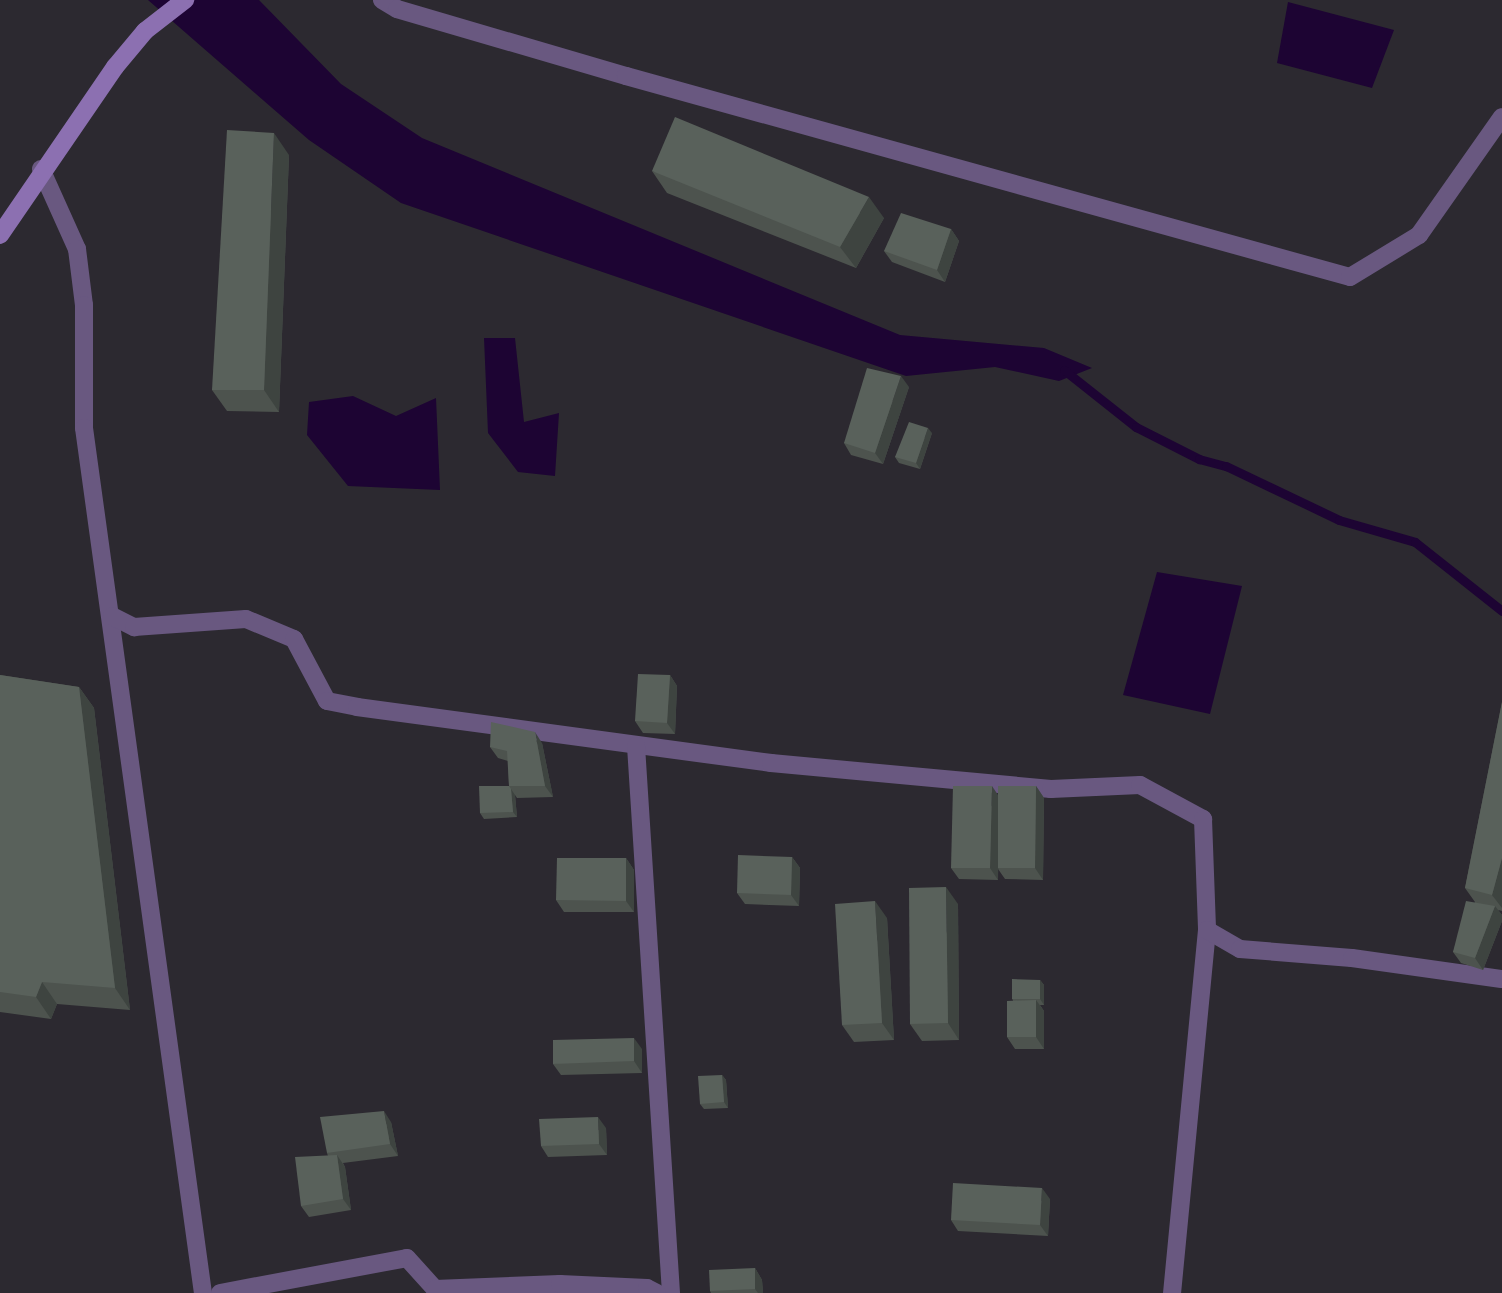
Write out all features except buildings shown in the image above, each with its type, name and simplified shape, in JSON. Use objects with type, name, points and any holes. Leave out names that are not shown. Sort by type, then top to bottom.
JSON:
[{"type":"main road","points":[[0,236],[41,169],[84,107],[145,32],[185,0]]},
{"type":"street","points":[[382,0],[397,9],[626,76],[1350,277],[1419,236],[1502,117]]},
{"type":"street","points":[[41,169],[77,249],[84,306],[84,428],[112,616],[203,1293]]},
{"type":"street","points":[[112,616],[134,627],[246,619],[294,639],[327,701],[636,746],[1051,789],[1140,785],[1203,819],[1207,930],[1172,1293]]},
{"type":"street","points":[[636,746],[671,1293]]},
{"type":"street","points":[[1207,930],[1240,949],[1352,958],[1502,979]]},
{"type":"street","points":[[220,1293],[407,1258],[435,1289],[560,1284],[637,1287],[657,1293]]},
{"type":"shaded area","points":[[148,0],[259,0],[341,84],[422,138],[900,335],[1044,348],[1092,368],[1059,381],[995,367],[906,376],[401,203],[309,140]]},
{"type":"shaded area","points":[[1288,2],[1394,30],[1372,88],[1277,63]]},
{"type":"shaded area","points":[[484,338],[515,338],[524,422],[559,413],[555,476],[518,472],[488,433]]},
{"type":"shaded area","points":[[353,396],[396,416],[436,398],[440,490],[348,486],[307,435],[309,402]]},
{"type":"shaded area","points":[[1157,572],[1242,586],[1210,714],[1123,695]]},
{"type":"waterway","points":[[1064,370],[1136,427],[1199,459],[1226,466],[1339,520],[1415,542],[1502,611]]}]
